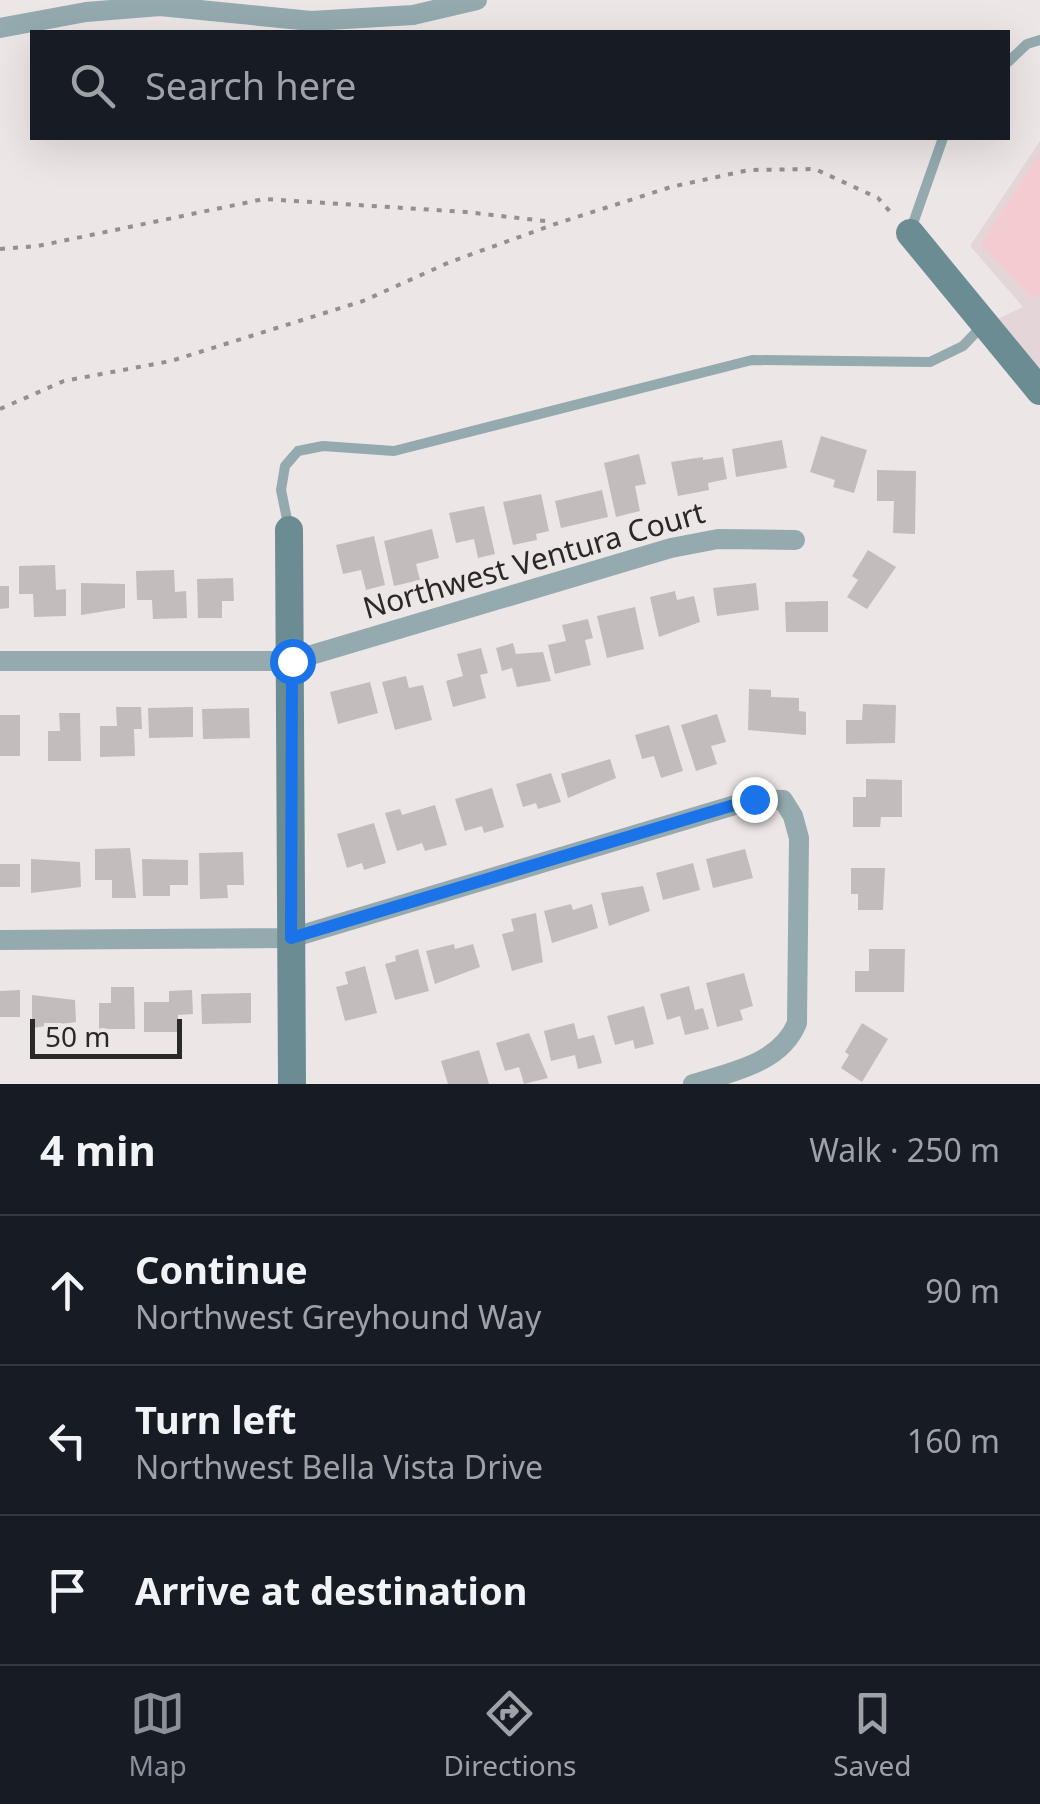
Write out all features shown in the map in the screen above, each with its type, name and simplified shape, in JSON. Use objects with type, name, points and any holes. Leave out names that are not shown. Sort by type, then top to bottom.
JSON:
[{"type":"street","points":[[0,28],[86,12],[160,6],[311,21],[413,15],[477,0]]},
{"type":"street","points":[[910,233],[1040,391]]},
{"type":"street","points":[[289,530],[292,1084]]},
{"type":"street","name":"Northwest Ventura Court","points":[[0,661],[292,661],[671,548],[718,539],[795,540]]},
{"type":"street","points":[[0,940],[291,938],[754,799],[783,800],[794,816],[798,838],[798,1023],[790,1041],[775,1055],[705,1082]]},
{"type":"lane","points":[[1010,60],[1027,44],[1040,40]]},
{"type":"lane","points":[[910,233],[942,140]]},
{"type":"lane","points":[[289,530],[281,490],[284,466],[298,452],[323,446],[394,452],[752,360],[930,362],[963,346],[984,325]]},
{"type":"path","points":[[0,410],[64,381],[172,362],[363,301],[450,262],[558,223],[672,188],[749,170],[815,169],[878,198],[910,233]]},
{"type":"path","points":[[0,249],[38,246],[264,199],[466,212],[558,223]]},
{"type":"shaded area","points":[[1040,141],[1040,391],[984,325],[1023,307],[970,246]]},
{"type":"shaded area","points":[[1040,153],[1040,296],[1030,296],[981,244]]},
{"type":"building","points":[[821,436],[867,450],[854,493],[833,487],[835,480],[810,472]]},
{"type":"building","points":[[782,440],[787,468],[736,477],[732,449]]},
{"type":"building","points":[[639,454],[646,484],[635,486],[640,511],[616,517],[604,463]]},
{"type":"building","points":[[723,457],[727,479],[708,483],[709,490],[678,496],[671,462]]},
{"type":"building","points":[[877,470],[916,471],[915,534],[893,533],[894,501],[877,501]]},
{"type":"building","points":[[602,490],[608,517],[561,528],[555,501]]},
{"type":"building","points":[[541,494],[549,531],[536,534],[537,540],[513,545],[503,502]]},
{"type":"building","points":[[484,506],[495,554],[478,558],[474,539],[456,543],[449,513]]},
{"type":"building","points":[[432,529],[439,558],[416,564],[420,580],[394,586],[384,541]]},
{"type":"building","points":[[374,536],[385,585],[366,590],[361,570],[343,574],[336,545]]},
{"type":"building","points":[[868,550],[896,567],[867,609],[847,597],[858,580],[852,576]]},
{"type":"building","points":[[55,565],[56,590],[66,589],[66,616],[34,617],[33,594],[19,594],[19,566]]},
{"type":"building","points":[[174,570],[175,592],[186,591],[187,618],[153,619],[152,600],[137,600],[136,571]]},
{"type":"building","points":[[233,578],[234,601],[222,601],[222,618],[198,618],[197,579]]},
{"type":"building","points":[[81,583],[125,584],[125,608],[81,615]]},
{"type":"building","points":[[756,583],[759,610],[717,616],[713,588]]},
{"type":"building","points":[[0,586],[9,586],[9,608],[0,609]]},
{"type":"building","points":[[675,591],[677,600],[694,596],[700,622],[659,637],[650,597]]},
{"type":"building","points":[[828,601],[828,632],[786,632],[785,602]]},
{"type":"building","points":[[635,607],[644,649],[607,658],[597,616]]},
{"type":"building","points":[[588,619],[593,638],[585,640],[591,665],[555,674],[548,645],[566,641],[562,625]]},
{"type":"building","points":[[513,643],[516,654],[543,652],[551,681],[517,687],[512,668],[502,671],[496,648]]},
{"type":"building","points":[[481,648],[488,673],[480,675],[486,698],[453,707],[446,681],[463,676],[457,654]]},
{"type":"building","points":[[406,676],[409,688],[423,685],[432,720],[395,730],[382,682]]},
{"type":"building","points":[[370,682],[378,713],[338,724],[330,692]]},
{"type":"building","points":[[749,689],[771,690],[771,697],[799,698],[799,711],[806,712],[806,735],[748,730]]},
{"type":"building","points":[[863,704],[896,705],[895,743],[846,744],[846,720],[862,720]]},
{"type":"building","points":[[116,707],[141,707],[142,729],[134,729],[135,756],[100,757],[100,726],[117,726]]},
{"type":"building","points":[[193,707],[193,737],[149,738],[148,708]]},
{"type":"building","points":[[249,708],[250,738],[203,739],[202,709]]},
{"type":"building","points":[[59,713],[80,713],[81,761],[48,761],[48,731],[60,731]]},
{"type":"building","points":[[717,714],[726,742],[711,746],[717,764],[696,771],[681,725]]},
{"type":"building","points":[[0,715],[20,715],[20,756],[0,756]]},
{"type":"building","points":[[669,725],[683,771],[661,778],[654,756],[642,759],[635,735]]},
{"type":"building","points":[[610,759],[616,778],[568,798],[561,774]]},
{"type":"building","points":[[551,773],[561,802],[538,809],[536,803],[523,807],[516,784]]},
{"type":"building","points":[[866,779],[902,780],[902,817],[881,817],[880,827],[853,827],[853,797],[866,797]]},
{"type":"building","points":[[492,788],[504,827],[484,833],[482,826],[465,831],[455,799]]},
{"type":"building","points":[[435,805],[447,845],[425,851],[422,843],[397,851],[385,813],[400,809],[402,815]]},
{"type":"building","points":[[374,823],[386,863],[364,870],[362,863],[347,868],[337,834]]},
{"type":"building","points":[[130,848],[136,898],[112,898],[112,880],[95,880],[95,849]]},
{"type":"building","points":[[745,849],[753,878],[713,888],[706,859]]},
{"type":"building","points":[[243,852],[244,885],[227,885],[228,898],[200,899],[199,853]]},
{"type":"building","points":[[31,859],[80,862],[81,887],[31,893]]},
{"type":"building","points":[[142,859],[188,860],[188,885],[170,885],[170,896],[143,896]]},
{"type":"building","points":[[693,863],[700,890],[663,900],[656,873]]},
{"type":"building","points":[[0,864],[20,864],[20,887],[0,887]]},
{"type":"building","points":[[851,868],[885,868],[883,910],[858,910],[858,894],[851,894]]},
{"type":"building","points":[[643,886],[650,911],[609,926],[601,893]]},
{"type":"building","points":[[571,904],[573,910],[592,904],[598,928],[552,943],[544,911]]},
{"type":"building","points":[[536,913],[543,962],[512,971],[502,934],[514,931],[511,919]]},
{"type":"building","points":[[454,944],[455,949],[473,944],[480,967],[435,984],[426,951]]},
{"type":"building","points":[[418,949],[429,991],[395,1000],[385,964],[396,961],[395,956]]},
{"type":"building","points":[[869,949],[905,949],[904,992],[855,992],[855,971],[869,971]]},
{"type":"building","points":[[365,966],[377,1013],[345,1021],[336,987],[348,984],[345,972]]},
{"type":"building","points":[[744,973],[753,1006],[740,1010],[743,1020],[717,1027],[706,983]]},
{"type":"building","points":[[689,986],[695,1010],[703,1008],[709,1029],[685,1035],[680,1016],[667,1020],[660,994]]},
{"type":"building","points":[[111,987],[134,987],[135,1029],[99,1029],[99,1003],[111,1003]]},
{"type":"building","points":[[20,990],[20,1017],[0,1017],[0,991]]},
{"type":"building","points":[[192,990],[193,1014],[178,1015],[178,1032],[144,1032],[144,1002],[169,1002],[169,991]]},
{"type":"building","points":[[251,993],[251,1023],[202,1024],[201,994]]},
{"type":"building","points":[[32,995],[75,1000],[76,1022],[32,1028]]},
{"type":"building","points":[[644,1006],[654,1044],[635,1049],[633,1040],[615,1045],[607,1016]]},
{"type":"building","points":[[574,1023],[578,1039],[594,1035],[602,1063],[578,1069],[575,1055],[551,1061],[544,1031]]},
{"type":"building","points":[[862,1023],[888,1039],[862,1082],[841,1068],[849,1055],[845,1052]]},
{"type":"building","points":[[529,1033],[548,1078],[524,1084],[519,1067],[505,1071],[496,1043]]},
{"type":"building","points":[[479,1050],[489,1084],[448,1084],[441,1061]]},
{"type":"route","points":[[292,661],[291,938],[754,799]]}]
